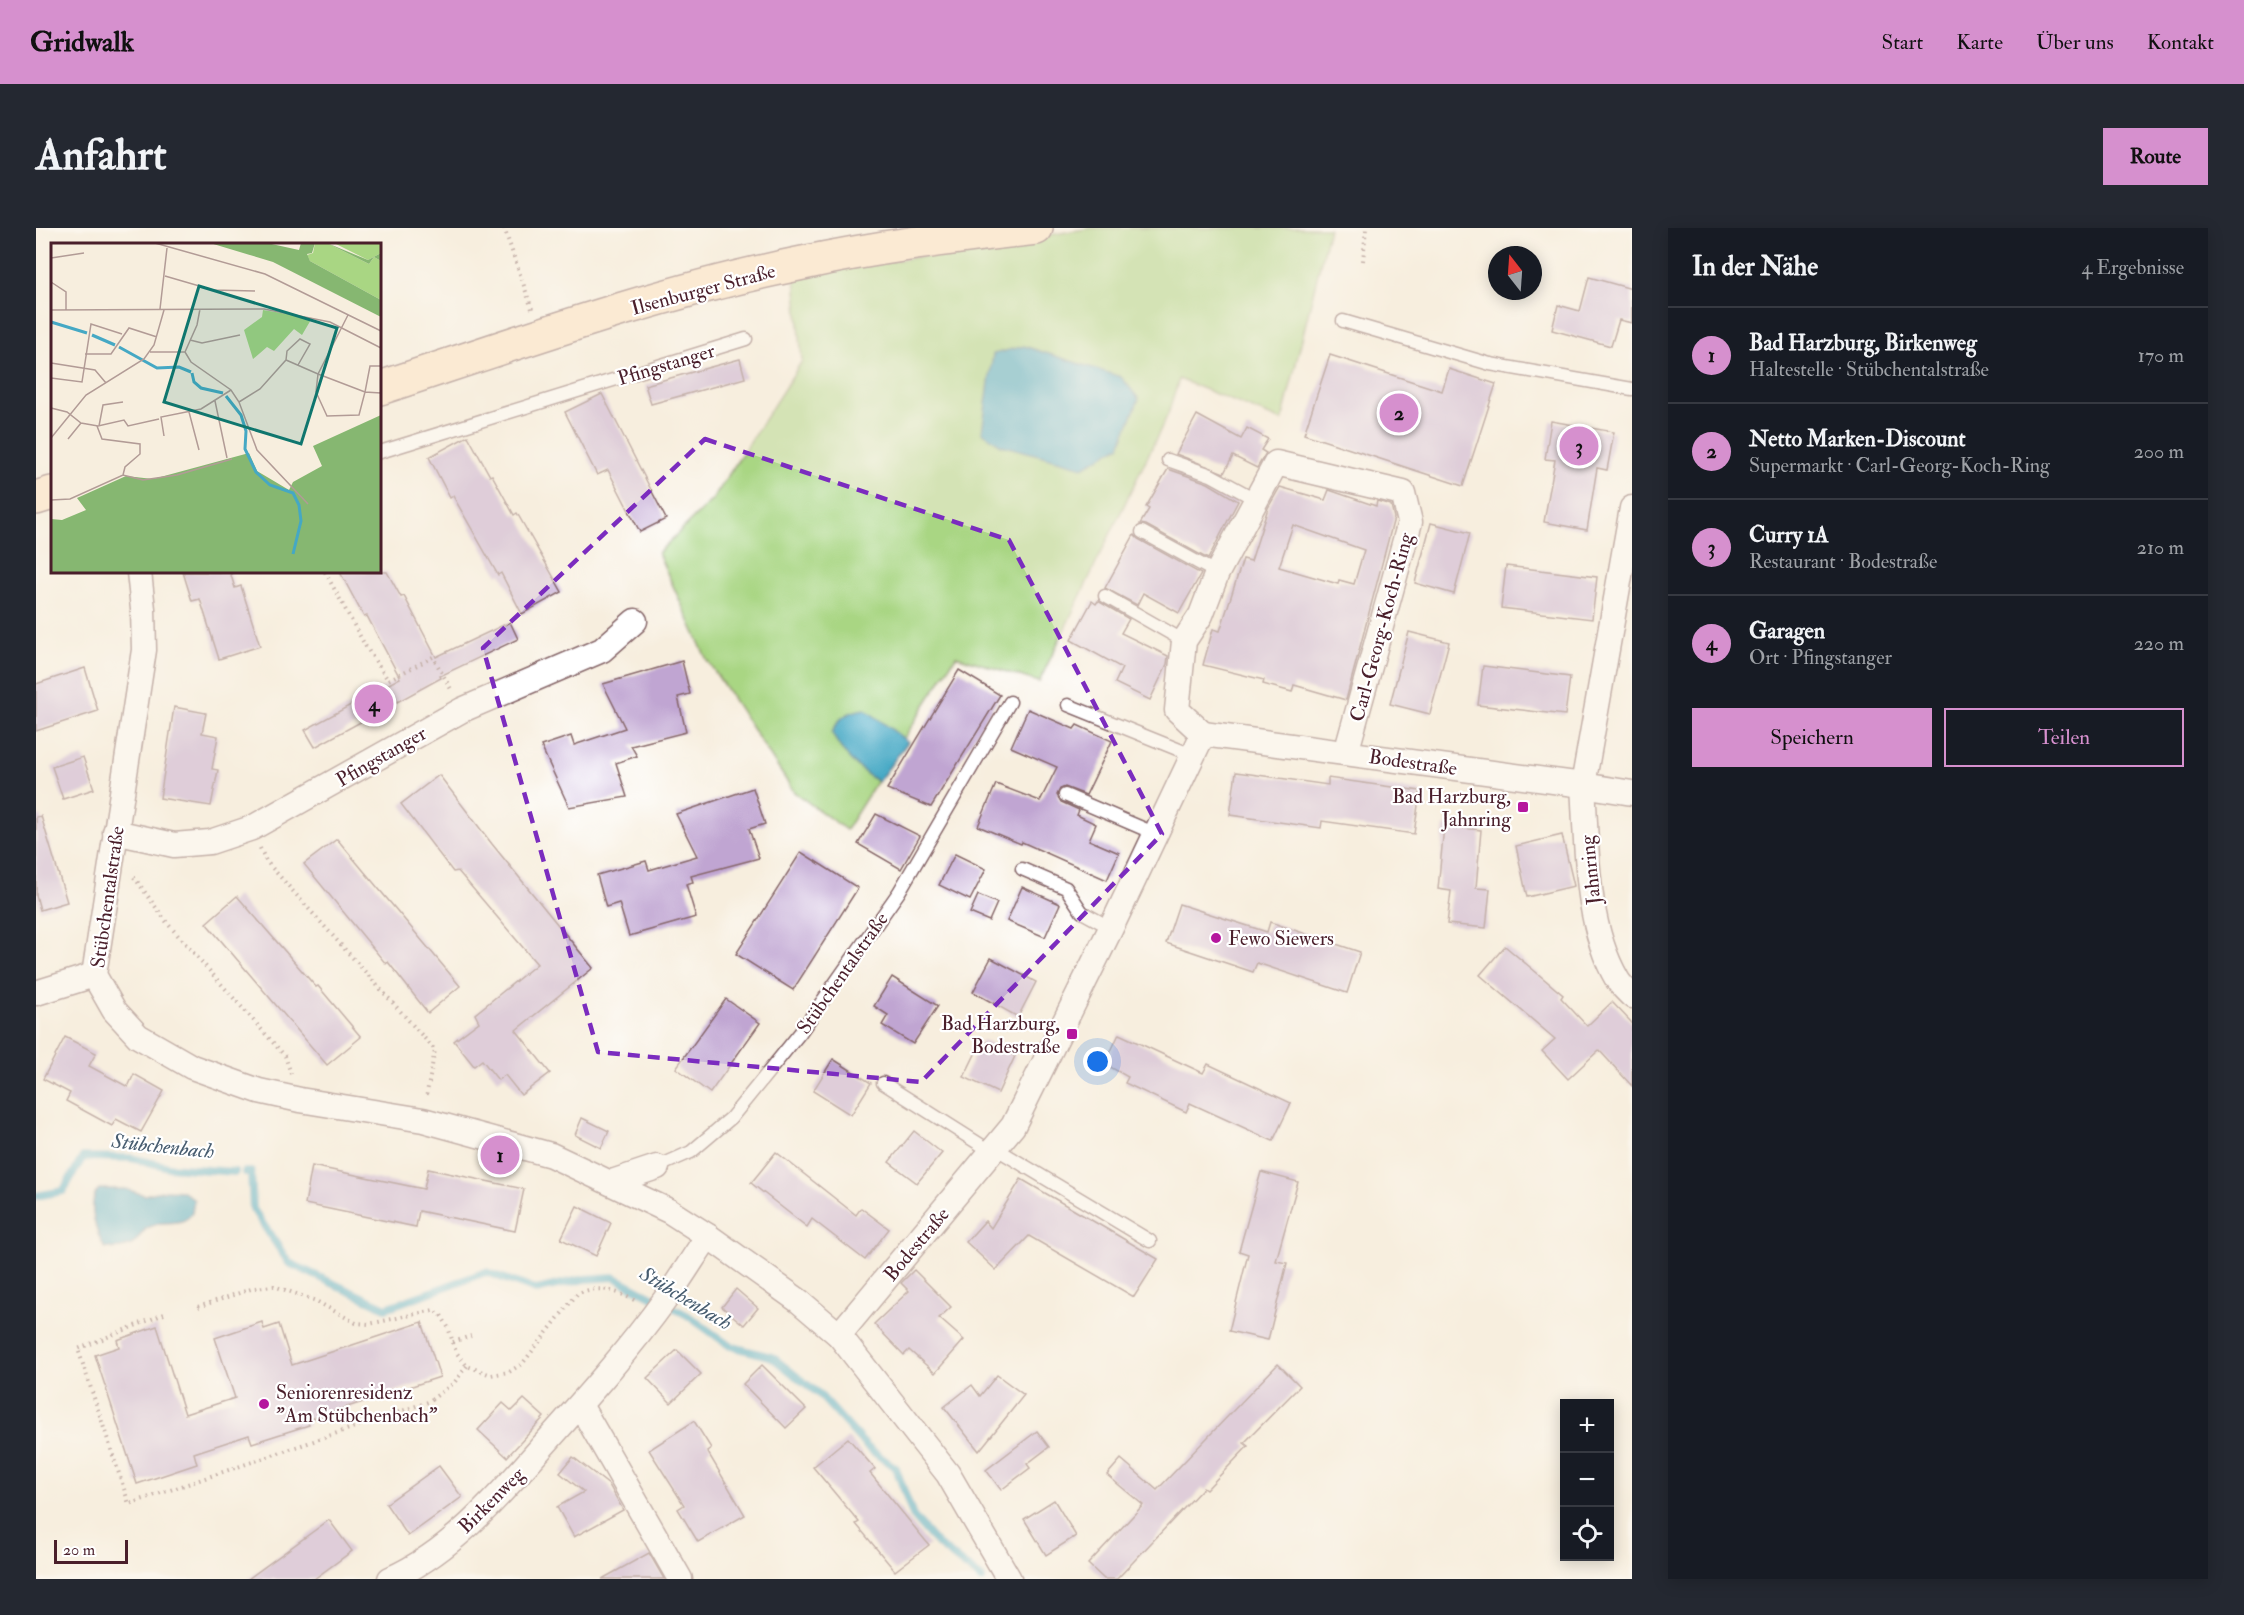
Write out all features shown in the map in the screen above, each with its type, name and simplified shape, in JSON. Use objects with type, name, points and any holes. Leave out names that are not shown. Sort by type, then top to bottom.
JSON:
[{"type":"main road","name":"Ilsenburger Straße","points":[[381,388],[680,292],[797,264],[928,240],[1036,228]]},
{"type":"main road","points":[[36,498],[51,493]]},
{"type":"street","name":"Carl-Georg-Koch-Ring","points":[[1203,734],[1177,710],[1184,640],[1201,615],[1217,573],[1276,463],[1403,493],[1410,522],[1346,753]]},
{"type":"street","points":[[1632,508],[1583,785],[1632,793]]},
{"type":"street","name":"Stübchentalstraße","points":[[139,573],[144,650],[94,975],[114,1010],[138,1036],[192,1067],[259,1091],[423,1120],[551,1155],[669,1211],[800,1301],[839,1335],[948,1474],[1009,1579]]},
{"type":"street","name":"Pfingstanger","points":[[114,840],[174,844],[210,842],[252,828],[462,710],[602,650],[635,621]]},
{"type":"street","name":"Bodestraße","points":[[839,1335],[1013,1126],[1111,928],[1203,734],[1583,785]]},
{"type":"street","name":"Jahnring","points":[[1583,785],[1590,885],[1598,935],[1617,980],[1632,996]]},
{"type":"street","points":[[36,993],[94,975]]},
{"type":"street","name":"Stübchentalstraße","points":[[612,1182],[657,1167]]},
{"type":"street","name":"Birkenweg","points":[[390,1579],[418,1563],[454,1537],[503,1491],[580,1405],[660,1306],[708,1236]]},
{"type":"street","points":[[580,1405],[680,1579]]},
{"type":"lane","points":[[1343,321],[1490,364],[1632,389]]},
{"type":"lane","name":"Pfingstanger","points":[[381,452],[746,339]]},
{"type":"lane","points":[[1168,460],[1211,475],[1255,499]]},
{"type":"lane","points":[[1142,532],[1217,573]]},
{"type":"lane","points":[[1105,596],[1184,640]]},
{"type":"lane","name":"Stübchentalstraße","points":[[657,1167],[691,1152],[731,1118],[800,1033],[899,892],[1010,702]]},
{"type":"lane","points":[[1068,705],[1192,755]]},
{"type":"lane","points":[[1065,795],[1156,834]]},
{"type":"lane","points":[[1022,869],[1066,888],[1082,912],[1111,928]]},
{"type":"lane","points":[[883,1083],[1150,1241]]},
{"type":"path","points":[[504,228],[541,336]]},
{"type":"path","points":[[1363,261],[1366,228]]},
{"type":"path","points":[[326,573],[366,647],[388,680],[433,657],[462,710]]},
{"type":"path","points":[[252,828],[266,861],[435,1050],[423,1120]]},
{"type":"path","points":[[114,840],[168,924],[285,1056],[300,1100]]},
{"type":"path","points":[[198,1307],[254,1288],[274,1286],[316,1301],[356,1323],[369,1324],[435,1310],[441,1315],[456,1353],[467,1366],[492,1375],[509,1372],[523,1363],[566,1306],[578,1294],[588,1289],[608,1290],[660,1306]]},
{"type":"path","points":[[164,1314],[78,1349],[129,1504],[428,1402],[454,1383],[467,1366]]},
{"type":"path","points":[[453,1342],[471,1336]]},
{"type":"highlighted area","points":[[705,439],[1009,540],[1162,834],[921,1082],[598,1052],[483,648]]},
{"type":"green space","points":[[1091,228],[1329,228],[1282,421],[1179,379],[1168,414],[1039,682],[956,656],[846,830],[794,792],[707,660],[658,553],[713,499],[802,361],[795,277]]},
{"type":"water","points":[[1024,346],[1121,377],[1139,399],[1120,446],[1083,467],[1001,445],[982,432],[993,354]]},
{"type":"water","points":[[865,709],[908,742],[878,782],[852,761],[832,733],[844,716]]},
{"type":"water","points":[[99,1189],[126,1189],[144,1195],[166,1190],[183,1191],[194,1200],[192,1213],[180,1222],[150,1227],[130,1246],[105,1248],[98,1235],[93,1210],[95,1195]]},
{"type":"building","points":[[1589,277],[1632,289],[1632,323],[1619,320],[1611,346],[1552,330],[1558,305],[1580,311]]},
{"type":"building","points":[[1330,355],[1442,391],[1449,369],[1496,384],[1463,486],[1304,434]]},
{"type":"building","points":[[740,359],[745,378],[651,404],[645,385]]},
{"type":"building","points":[[602,394],[666,519],[640,532],[608,470],[597,475],[565,412]]},
{"type":"building","points":[[1197,415],[1241,439],[1247,428],[1268,439],[1261,450],[1266,453],[1257,468],[1233,456],[1224,473],[1176,454]]},
{"type":"building","points":[[1551,421],[1614,432],[1607,470],[1597,468],[1587,530],[1544,522],[1555,460],[1545,459]]},
{"type":"building","points":[[468,436],[514,515],[517,513],[562,592],[522,614],[501,573],[498,575],[453,496],[450,498],[429,457]]},
{"type":"building","points":[[1168,469],[1208,483],[1238,501],[1208,559],[1146,525],[1140,524],[1149,509],[1146,507]]},
{"type":"building","points":[[1280,487],[1325,500],[1329,490],[1376,506],[1377,501],[1391,505],[1394,518],[1346,700],[1294,685],[1292,692],[1263,684],[1264,680],[1203,665],[1213,629],[1220,631],[1243,559],[1251,561],[1268,508]],"holes":[[[1293,525],[1364,550],[1354,584],[1339,580],[1338,584],[1279,567]]]},
{"type":"building","points":[[1431,523],[1470,533],[1454,594],[1415,583]]},
{"type":"building","points":[[1134,535],[1201,574],[1179,613],[1143,593],[1137,605],[1105,588]]},
{"type":"building","points":[[1506,566],[1597,577],[1592,619],[1501,608]]},
{"type":"building","points":[[387,572],[401,597],[404,596],[436,657],[510,622],[518,639],[440,676],[441,678],[315,747],[305,730],[400,678],[367,616],[364,617],[341,573]]},
{"type":"building","points":[[183,573],[230,573],[235,588],[241,586],[260,646],[219,659],[200,599],[192,601]]},
{"type":"building","points":[[1092,601],[1096,604],[1098,601],[1129,619],[1121,633],[1168,656],[1167,664],[1150,700],[1115,683],[1122,668],[1071,640]]},
{"type":"building","points":[[1409,632],[1449,642],[1430,714],[1390,704]]},
{"type":"building","points":[[682,661],[690,694],[678,697],[686,732],[631,746],[637,756],[616,763],[627,797],[569,807],[541,746],[571,736],[574,745],[625,728],[603,684]]},
{"type":"building","points":[[1483,666],[1570,677],[1565,715],[1478,705]]},
{"type":"building","points":[[85,668],[98,711],[36,731],[36,684]]},
{"type":"building","points":[[959,670],[1000,695],[931,807],[887,789]]},
{"type":"building","points":[[174,707],[206,713],[202,733],[218,736],[212,769],[218,770],[211,806],[160,798]]},
{"type":"building","points":[[1028,709],[1074,729],[1077,725],[1112,741],[1086,795],[1065,787],[1060,789],[1057,795],[1061,802],[1079,810],[1077,815],[1096,824],[1089,840],[1119,853],[1107,880],[1022,842],[1021,844],[978,826],[996,784],[1040,801],[1057,767],[1011,747]]},
{"type":"building","points":[[83,757],[94,789],[63,799],[52,767]]},
{"type":"building","points":[[1236,772],[1328,785],[1328,778],[1420,791],[1414,834],[1322,821],[1321,828],[1230,815]]},
{"type":"building","points":[[439,775],[593,968],[516,1030],[550,1073],[521,1095],[505,1075],[498,1080],[482,1060],[474,1066],[454,1041],[479,1022],[475,1014],[537,964],[458,871],[453,872],[401,804]]},
{"type":"building","points":[[753,788],[765,824],[749,829],[759,858],[691,876],[693,882],[686,884],[696,917],[629,936],[619,903],[606,907],[597,875],[646,861],[649,870],[697,856],[676,814]]},
{"type":"building","points":[[876,814],[920,836],[901,869],[858,844]]},
{"type":"building","points":[[41,816],[67,902],[40,910],[36,895],[36,817]]},
{"type":"building","points":[[1444,826],[1481,830],[1476,888],[1490,889],[1486,928],[1447,924],[1451,891],[1438,889]]},
{"type":"building","points":[[1562,835],[1574,886],[1527,897],[1516,846]]},
{"type":"building","points":[[337,839],[460,986],[428,1013],[388,962],[386,964],[304,864]]},
{"type":"building","points":[[801,852],[858,888],[793,990],[736,954]]},
{"type":"building","points":[[955,854],[986,869],[970,900],[939,885]]},
{"type":"building","points":[[1022,887],[1060,904],[1045,937],[1007,921]]},
{"type":"building","points":[[978,895],[997,903],[989,921],[970,913]]},
{"type":"building","points":[[237,896],[361,1037],[327,1065],[206,923]]},
{"type":"building","points":[[1179,904],[1267,932],[1270,922],[1360,952],[1347,993],[1257,963],[1253,972],[1166,943]]},
{"type":"building","points":[[1505,946],[1563,995],[1561,998],[1587,1026],[1612,1002],[1632,1023],[1632,1086],[1599,1050],[1568,1079],[1542,1051],[1555,1039],[1480,975]]},
{"type":"building","points":[[991,958],[1036,982],[1018,1017],[973,992]]},
{"type":"building","points":[[892,977],[938,1006],[913,1044],[882,1025],[888,1015],[874,1006]]},
{"type":"building","points":[[726,999],[760,1023],[710,1093],[676,1068]]},
{"type":"building","points":[[1119,1034],[1203,1073],[1208,1064],[1291,1103],[1273,1141],[1190,1103],[1186,1112],[1125,1083],[1128,1077],[1105,1064]]},
{"type":"building","points":[[65,1037],[96,1053],[89,1066],[128,1087],[134,1074],[164,1091],[141,1132],[116,1119],[112,1126],[66,1101],[70,1093],[43,1079]]},
{"type":"building","points":[[982,1040],[1015,1056],[998,1093],[964,1077]]},
{"type":"building","points":[[833,1059],[871,1083],[851,1115],[813,1091]]},
{"type":"building","points":[[582,1118],[609,1131],[601,1148],[575,1135]]},
{"type":"building","points":[[914,1131],[942,1153],[917,1183],[889,1162]]},
{"type":"building","points":[[776,1152],[856,1215],[861,1208],[889,1229],[865,1260],[812,1219],[807,1227],[751,1183]]},
{"type":"building","points":[[312,1166],[424,1189],[428,1169],[524,1189],[515,1231],[419,1211],[416,1227],[305,1204]]},
{"type":"building","points":[[1261,1172],[1298,1182],[1276,1261],[1287,1263],[1268,1340],[1229,1331],[1248,1254],[1239,1251]]},
{"type":"building","points":[[1021,1179],[1158,1259],[1134,1297],[1029,1236],[996,1270],[966,1242],[985,1221],[991,1228]]},
{"type":"building","points":[[577,1206],[611,1223],[596,1256],[561,1239]]},
{"type":"building","points":[[914,1270],[951,1307],[939,1318],[964,1340],[935,1373],[909,1350],[904,1355],[874,1324],[909,1291],[901,1283]]},
{"type":"building","points":[[736,1289],[758,1308],[744,1325],[722,1307]]},
{"type":"building","name":"Seniorenresidenz \"Am Stübchenbach\"","points":[[262,1322],[264,1329],[279,1324],[292,1365],[422,1322],[440,1377],[307,1420],[309,1425],[252,1443],[249,1435],[194,1453],[197,1464],[137,1484],[95,1355],[119,1347],[117,1340],[157,1326],[185,1414],[235,1398],[215,1338]]},
{"type":"building","points":[[677,1350],[701,1374],[671,1403],[647,1378]]},
{"type":"building","points":[[1278,1364],[1300,1386],[1244,1443],[1248,1446],[1206,1490],[1203,1488],[1117,1579],[1104,1579],[1088,1564],[1143,1505],[1107,1475],[1121,1459],[1157,1490]]},
{"type":"building","points":[[762,1365],[806,1409],[786,1428],[743,1384]]},
{"type":"building","points":[[997,1375],[1024,1395],[979,1451],[944,1407],[972,1385],[980,1396]]},
{"type":"building","points":[[524,1399],[544,1417],[507,1457],[478,1430],[503,1403],[512,1411]]},
{"type":"building","points":[[694,1421],[711,1448],[707,1451],[745,1515],[698,1542],[678,1509],[684,1505],[649,1450]]},
{"type":"building","points":[[1037,1431],[1049,1447],[1027,1464],[1030,1468],[1001,1490],[986,1470]]},
{"type":"building","points":[[848,1438],[875,1469],[870,1473],[929,1545],[895,1571],[856,1524],[859,1522],[813,1467]]},
{"type":"building","points":[[573,1457],[609,1485],[623,1510],[574,1537],[557,1507],[584,1492],[560,1473]]},
{"type":"building","points":[[439,1466],[462,1497],[408,1536],[386,1504]]},
{"type":"building","points":[[1054,1500],[1076,1536],[1046,1555],[1024,1519]]},
{"type":"building","points":[[329,1520],[352,1551],[314,1579],[248,1579]]},
{"type":"building","points":[[649,1553],[664,1579],[602,1579]]},
{"type":"waterway","name":"Stübchenbach","points":[[36,1196],[63,1191],[83,1157],[131,1158],[169,1167],[235,1172]]},
{"type":"waterway","name":"Stübchenbach","points":[[245,1172],[251,1172],[253,1209],[289,1263],[386,1308],[486,1272],[536,1290],[584,1279],[614,1277],[687,1315],[730,1346],[772,1357],[819,1394],[868,1448],[896,1468],[913,1516],[937,1544],[982,1579]]},
{"type":"place","name":"Netto Marken-Discount","points":[[1399,413]]},
{"type":"place","name":"Curry 1A","points":[[1579,446]]},
{"type":"place","name":"Garagen","points":[[374,704]]},
{"type":"place","name":"Bad Harzburg, Jahnring","points":[[1523,807]]},
{"type":"place","name":"Fewo Siewers","points":[[1216,938]]},
{"type":"place","name":"Bad Harzburg, Bodestraße","points":[[1072,1034]]},
{"type":"place","name":"Bad Harzburg, Birkenweg","points":[[500,1155]]},
{"type":"place","name":"Seniorenresidenz \"Am Stübchenbach\"","points":[[264,1404]]}]
